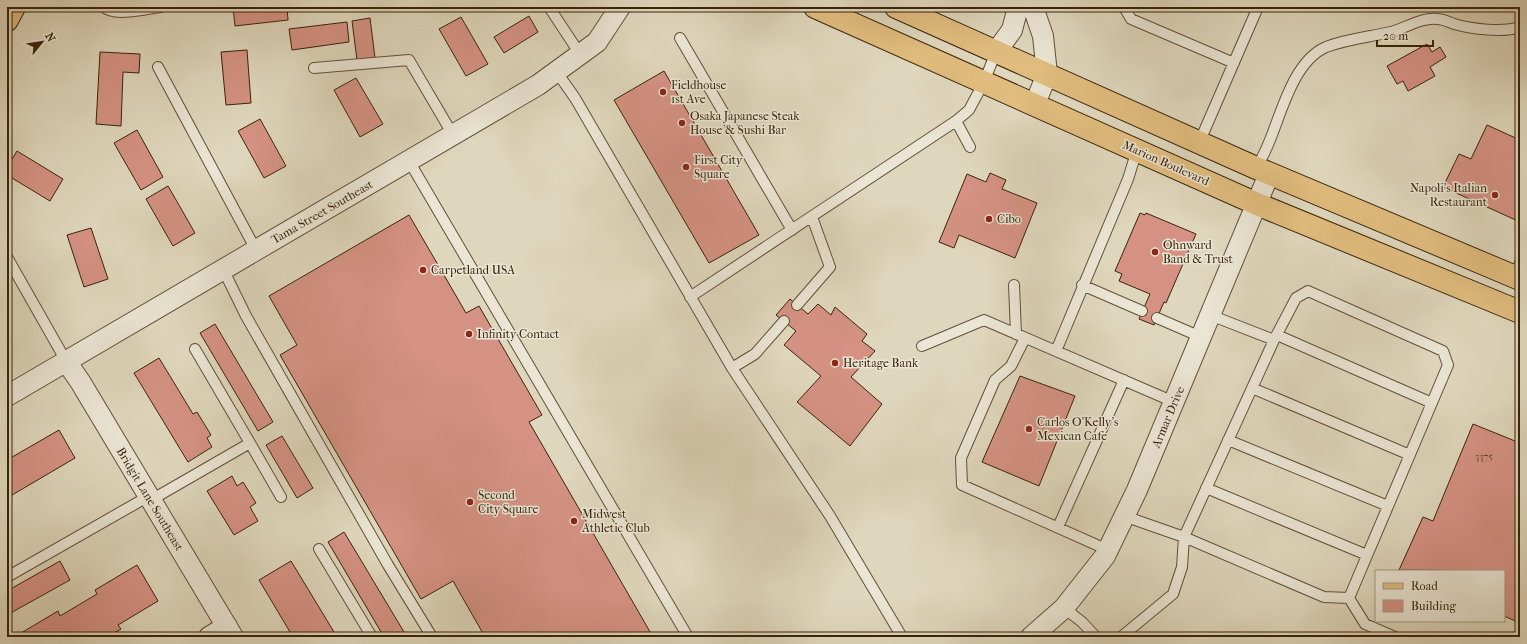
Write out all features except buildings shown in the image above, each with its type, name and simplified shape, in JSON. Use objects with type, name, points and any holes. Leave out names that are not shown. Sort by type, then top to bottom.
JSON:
[{"type":"main road","points":[[7,20],[14,7]]},
{"type":"main road","name":"Marion Boulevard","points":[[815,7],[1257,204],[1520,312]]},
{"type":"main road","points":[[896,7],[1263,171],[1518,273]]},
{"type":"street","name":"Tama Street Southeast","points":[[7,396],[538,85],[597,42],[620,7]]},
{"type":"street","points":[[996,52],[1012,30],[1018,7]]},
{"type":"street","points":[[1033,7],[1043,36],[1047,74],[1035,104]]},
{"type":"street","name":"Armar Drive","points":[[1031,637],[1064,608],[1105,556],[1108,550],[1137,490],[1257,204],[1263,171]]},
{"type":"street","name":"Bridgit Lane Southeast","points":[[66,361],[81,383],[230,632]]},
{"type":"street","points":[[209,637],[230,632]]},
{"type":"lane","points":[[104,7],[118,13],[160,7]]},
{"type":"lane","points":[[548,7],[580,54]]},
{"type":"lane","points":[[1124,7],[1131,19],[1234,63]]},
{"type":"lane","points":[[1199,143],[1258,7]]},
{"type":"lane","points":[[1263,171],[1268,146],[1289,90],[1297,74],[1311,59],[1325,48],[1352,39],[1392,32],[1428,18],[1438,18],[1456,24],[1483,29],[1511,30],[1520,27]]},
{"type":"lane","points":[[680,38],[792,230]]},
{"type":"lane","points":[[690,297],[956,121],[969,110],[984,82],[996,52]]},
{"type":"lane","points":[[314,68],[409,60],[453,135]]},
{"type":"lane","points":[[158,67],[256,250]]},
{"type":"lane","points":[[556,71],[574,98],[732,368],[830,516],[902,637]]},
{"type":"lane","points":[[956,121],[970,147]]},
{"type":"lane","points":[[1056,351],[1082,285],[1128,179],[1137,150]]},
{"type":"lane","points":[[409,161],[688,637]]},
{"type":"lane","points":[[798,305],[830,267],[812,217]]},
{"type":"lane","points":[[7,257],[66,361]]},
{"type":"lane","points":[[223,269],[246,316],[388,565],[432,637]]},
{"type":"lane","points":[[1014,285],[1021,336],[1011,366],[995,380],[961,458],[962,485],[1108,550]]},
{"type":"lane","points":[[1082,285],[1142,311]]},
{"type":"lane","points":[[1121,637],[1173,594],[1182,567],[1184,537],[1275,337],[1296,298],[1308,291],[1443,351],[1448,365],[1349,598]]},
{"type":"lane","points":[[1210,315],[1275,337],[1432,403]]},
{"type":"lane","points":[[1157,318],[1201,337]]},
{"type":"lane","points":[[922,346],[984,320],[1174,402]]},
{"type":"lane","points":[[732,368],[755,354],[784,321]]},
{"type":"lane","points":[[195,349],[281,497]]},
{"type":"lane","points":[[1058,527],[1124,380]]},
{"type":"lane","points":[[1252,388],[1410,455]]},
{"type":"lane","points":[[1228,440],[1388,506]]},
{"type":"lane","points":[[7,577],[250,443]]},
{"type":"lane","points":[[1206,488],[1367,555]]},
{"type":"lane","points":[[1124,516],[1184,537],[1324,597],[1349,598]]},
{"type":"lane","points":[[319,549],[372,637]]},
{"type":"lane","points":[[1349,598],[1365,624],[1395,637]]},
{"type":"lane","points":[[1064,608],[1082,622],[1096,637]]},
{"type":"place","name":"Fieldhouse 1st Ave","points":[[663,92]]},
{"type":"place","name":"Osaka Japanese Steak House & Sushi Bar","points":[[682,123]]},
{"type":"place","name":"First City Square","points":[[686,167]]},
{"type":"place","name":"Napoli's Italian Restaurant","points":[[1495,195]]},
{"type":"place","name":"Cibo","points":[[989,219]]},
{"type":"place","name":"Ohnward Band & Trust","points":[[1155,252]]},
{"type":"place","name":"Carpetland USA","points":[[423,270]]},
{"type":"place","name":"Infinity Contact","points":[[469,334]]},
{"type":"place","name":"Heritage Bank","points":[[835,363]]},
{"type":"place","name":"Carlos O'Kelly's Mexican Cafe","points":[[1029,429]]},
{"type":"place","name":"Second City Square","points":[[470,502]]},
{"type":"place","name":"Midwest Athletic Club","points":[[574,521]]}]
